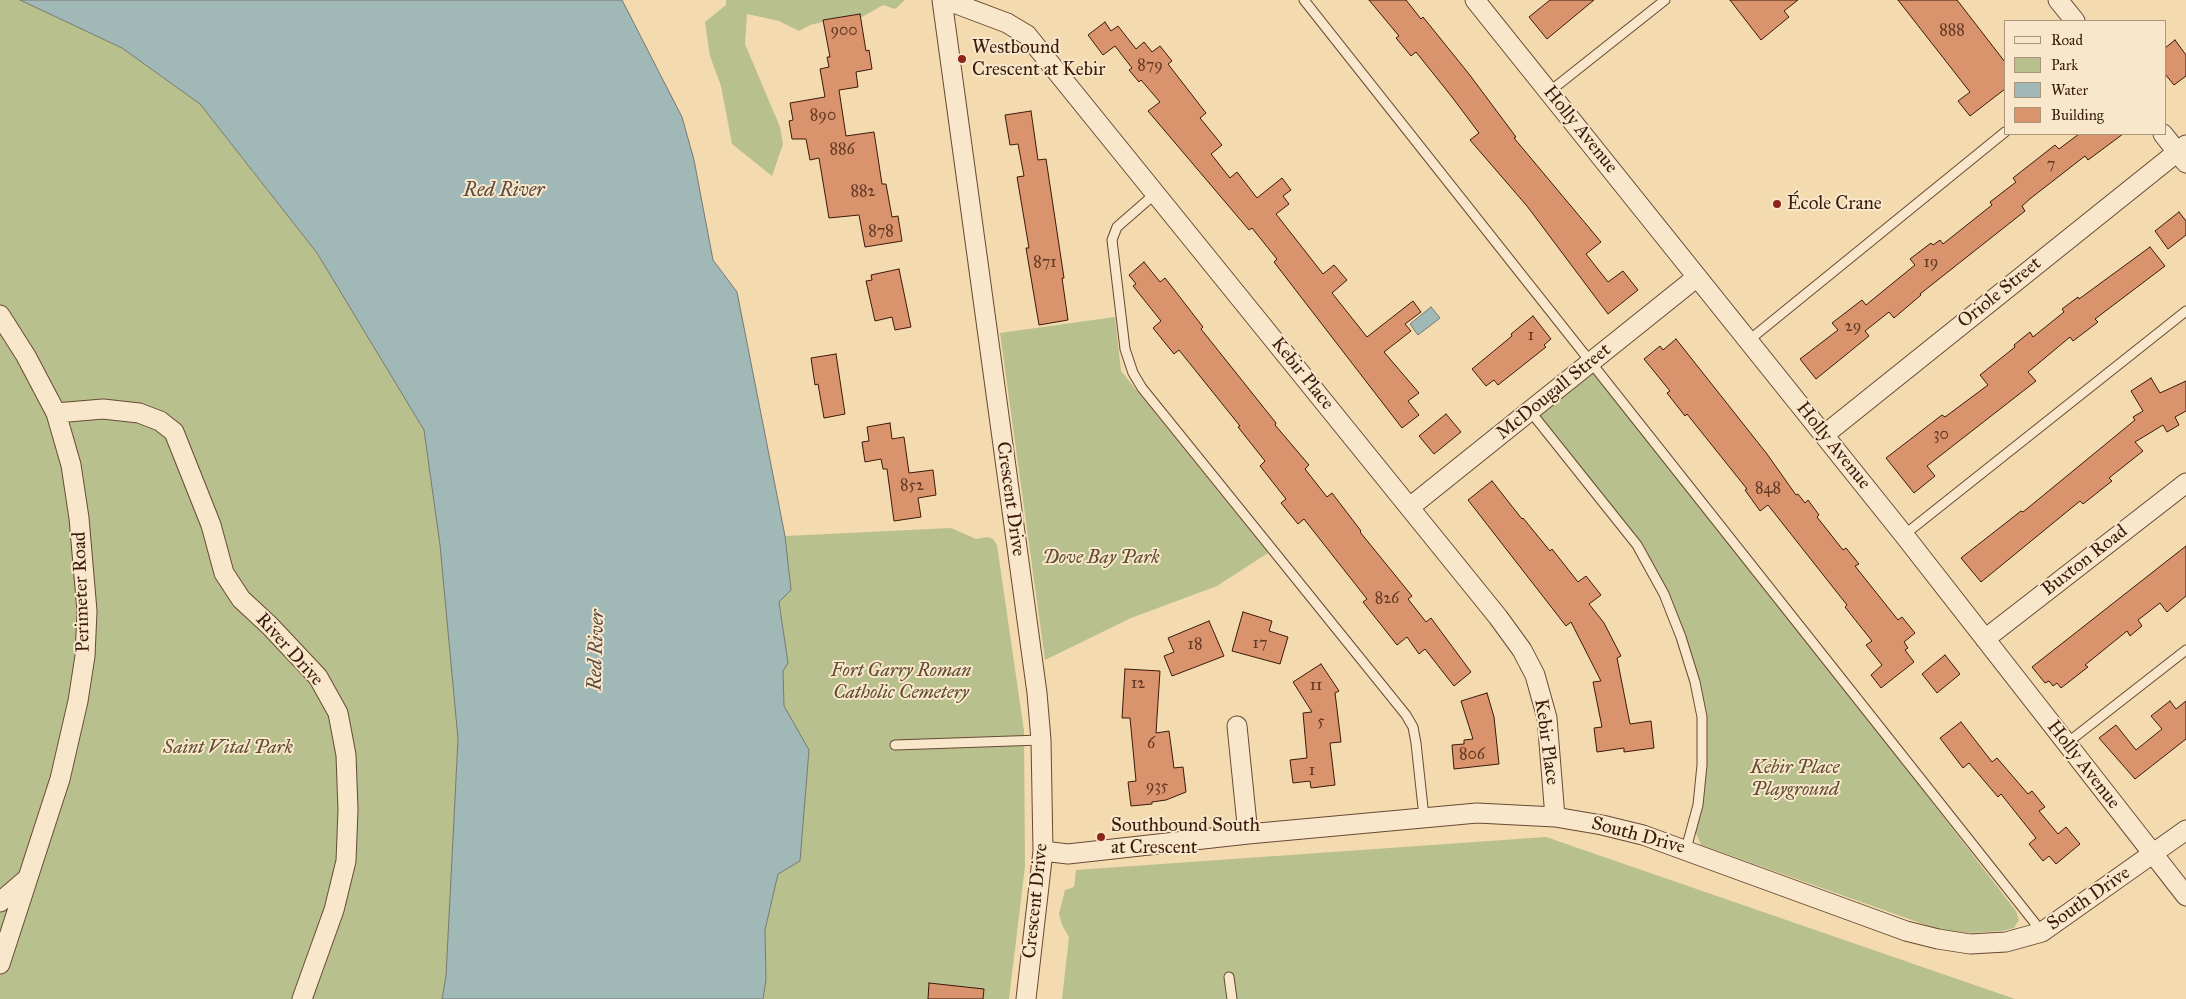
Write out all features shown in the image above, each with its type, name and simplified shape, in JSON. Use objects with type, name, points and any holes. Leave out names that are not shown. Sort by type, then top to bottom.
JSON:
[{"type":"street","name":"Kebir Place","points":[[944,0],[1007,23],[1027,36],[1498,617],[1522,650],[1535,675],[1547,718],[1555,817]]},
{"type":"street","name":"Crescent Drive","points":[[944,0],[1037,693],[1041,740],[1044,851],[1026,999]]},
{"type":"street","name":"Holly Avenue","points":[[1475,0],[1904,535],[2186,896]]},
{"type":"street","points":[[2058,0],[2074,20]]},
{"type":"street","points":[[2164,135],[2183,153]]},
{"type":"street","name":"Oriole Street","points":[[1824,435],[2183,153]]},
{"type":"street","name":"McDougall Street","points":[[1410,507],[1697,277]]},
{"type":"street","name":"Perimeter Road","points":[[0,315],[26,356],[56,413],[71,466],[79,518],[87,611],[86,656],[60,780],[0,964]]},
{"type":"street","name":"River Drive","points":[[56,413],[103,409],[139,413],[160,421],[174,432],[211,525],[224,573],[241,599],[318,677],[338,713],[346,754],[348,810],[346,861],[334,910],[302,999]]},
{"type":"street","name":"Buxton Road","points":[[1985,638],[2186,483]]},
{"type":"street","points":[[1237,726],[1248,834]]},
{"type":"street","name":"South Drive","points":[[1044,851],[1068,854],[1248,834],[1477,813],[1555,817],[1643,834],[1906,931],[1938,940],[1970,944],[2006,942],[2042,932],[2136,866],[2152,852],[2186,830]]},
{"type":"street","points":[[0,902],[29,877]]},
{"type":"lane","points":[[1304,0],[2042,932]]},
{"type":"lane","points":[[1549,92],[1665,0]]},
{"type":"lane","points":[[1748,341],[2004,133]]},
{"type":"lane","points":[[1156,193],[1117,227],[1112,240],[1125,349],[1133,373],[1142,388],[1406,715],[1413,727],[1416,743],[1424,817]]},
{"type":"lane","points":[[1904,535],[2186,311]]},
{"type":"lane","points":[[1530,411],[1637,545],[1664,594],[1681,637],[1695,682],[1702,718],[1698,806],[1686,849]]},
{"type":"lane","points":[[2067,743],[2186,650]]},
{"type":"lane","points":[[896,745],[1041,740]]},
{"type":"lane","points":[[1229,977],[1232,999]]},
{"type":"green space","name":"Saint Vital Park","points":[[0,0],[20,0],[122,48],[200,104],[317,253],[424,430],[440,545],[458,739],[446,976],[442,999],[0,999]]},
{"type":"green space","points":[[726,0],[905,0],[895,9],[883,5],[862,17],[839,18],[810,25],[799,31],[779,21],[747,14],[745,44],[780,127],[783,144],[772,176],[732,144],[721,86],[710,56],[705,22],[726,5]]},
{"type":"green space","name":"Dove Bay Park","points":[[1115,317],[1121,371],[1268,553],[1217,586],[1131,618],[1045,660],[1000,333]]},
{"type":"green space","name":"Kebir Place Playground","points":[[1592,361],[2016,911],[2019,920],[2014,928],[2002,931],[1968,933],[1937,929],[1701,845],[1693,826],[1702,765],[1695,682],[1652,571],[1530,411]]},
{"type":"green space","name":"Fort Garry Roman Catholic Cemetery","points":[[951,528],[976,539],[987,537],[993,539],[997,545],[1024,731],[1025,866],[1009,999],[763,999],[766,980],[765,930],[778,874],[800,861],[809,750],[784,707],[783,670],[788,663],[779,601],[791,589],[785,536]]},
{"type":"green space","points":[[1546,837],[2015,999],[1062,999],[1069,937],[1062,925],[1059,914],[1065,890],[1074,887],[1076,870]]},
{"type":"water","name":"Red River","points":[[20,0],[622,0],[682,117],[694,160],[713,260],[737,292],[785,536],[791,590],[779,602],[788,663],[783,671],[784,706],[809,750],[800,861],[778,874],[765,930],[766,980],[763,999],[442,999],[446,976],[458,739],[440,545],[424,430],[317,253],[200,104],[122,48]]},
{"type":"water","points":[[1431,307],[1440,318],[1418,335],[1410,324]]},
{"type":"building","points":[[1369,0],[1406,0],[1421,19],[1423,17],[1469,74],[1516,137],[1514,138],[1601,242],[1586,254],[1608,282],[1623,271],[1638,290],[1608,314],[1527,206],[1470,140],[1479,133],[1452,97],[1416,52],[1411,56],[1396,38],[1399,36]]},
{"type":"building","points":[[1550,0],[1594,0],[1547,39],[1529,17]]},
{"type":"building","points":[[1730,0],[1798,0],[1784,11],[1789,17],[1761,40]]},
{"type":"building","points":[[1898,0],[1957,0],[2004,61],[2004,90],[1970,116],[1958,101],[1970,92]]},
{"type":"building","points":[[860,14],[866,51],[869,50],[872,69],[856,72],[858,87],[839,90],[846,136],[874,132],[882,184],[886,184],[892,217],[898,216],[902,241],[865,247],[859,215],[829,218],[819,158],[810,160],[806,139],[792,139],[789,121],[793,120],[790,103],[825,97],[820,69],[829,67],[827,57],[830,57],[823,20]]},
{"type":"building","points":[[1105,22],[1111,31],[1118,26],[1136,49],[1144,42],[1152,52],[1160,46],[1172,61],[1168,64],[1206,113],[1200,118],[1222,145],[1211,154],[1230,178],[1237,172],[1257,198],[1282,178],[1291,190],[1283,196],[1289,204],[1276,214],[1323,274],[1334,265],[1347,280],[1332,293],[1367,337],[1413,301],[1421,312],[1405,324],[1411,331],[1384,352],[1419,393],[1408,401],[1419,415],[1402,428],[1274,262],[1277,259],[1252,228],[1249,230],[1148,111],[1160,102],[1141,80],[1139,82],[1129,70],[1132,68],[1115,46],[1103,55],[1088,35]]},
{"type":"building","points":[[2175,40],[2186,55],[2186,76],[2174,85],[2166,75],[2166,47]]},
{"type":"building","points":[[1031,111],[1038,160],[1046,159],[1064,278],[1062,278],[1068,320],[1039,325],[1026,248],[1029,248],[1017,177],[1024,176],[1018,144],[1010,145],[1005,115]]},
{"type":"building","points":[[2078,135],[2122,135],[2088,160],[2085,156],[2031,198],[2022,206],[2025,211],[1920,294],[1894,318],[1889,312],[1865,331],[1869,336],[1816,379],[1800,359],[1838,330],[1832,323],[1862,300],[1866,305],[1915,265],[1910,259],[1931,243],[1933,245],[1940,240],[1943,244],[1992,205],[1990,202],[2016,182],[2013,178],[2055,145],[2059,149]]},
{"type":"building","points":[[2179,212],[2186,221],[2186,235],[2168,249],[2155,231]]},
{"type":"building","points":[[2150,247],[2165,266],[2095,319],[2098,322],[2073,341],[2070,337],[2028,372],[2036,381],[1927,466],[1935,476],[1914,493],[1886,458],[1942,415],[1945,417],[1988,385],[1980,375],[2015,347],[2014,345],[2030,332],[2033,337],[2064,312],[2062,309],[2078,297],[2079,299]]},
{"type":"building","points":[[1144,262],[1160,282],[1165,278],[1203,327],[1201,329],[1276,423],[1275,425],[1309,465],[1305,469],[1327,497],[1332,493],[1360,532],[1412,596],[1408,599],[1426,622],[1431,618],[1471,672],[1454,686],[1425,649],[1419,654],[1407,637],[1397,645],[1363,602],[1367,599],[1304,519],[1298,524],[1281,503],[1286,499],[1260,466],[1265,461],[1238,427],[1240,426],[1179,350],[1174,354],[1153,328],[1161,321],[1133,286],[1136,284],[1129,275]]},
{"type":"building","points":[[899,269],[911,327],[895,330],[892,317],[875,321],[866,281],[872,280],[871,275]]},
{"type":"building","points":[[1533,316],[1551,339],[1544,345],[1546,347],[1498,385],[1494,380],[1486,386],[1472,369]]},
{"type":"building","points":[[1676,339],[1767,454],[1796,495],[1798,494],[1805,503],[1808,500],[1819,515],[1817,517],[1843,550],[1846,548],[1859,564],[1855,566],[1898,620],[1902,617],[1915,633],[1904,642],[1908,648],[1905,650],[1914,662],[1881,688],[1871,675],[1882,665],[1866,645],[1872,641],[1845,607],[1847,605],[1768,505],[1760,511],[1745,490],[1747,489],[1687,414],[1685,416],[1667,393],[1670,391],[1644,359],[1660,346],[1663,350]]},
{"type":"building","points":[[836,354],[845,414],[824,418],[818,384],[815,385],[811,358]]},
{"type":"building","points":[[2151,378],[2160,393],[2186,381],[2186,411],[2175,417],[2179,425],[2167,432],[2163,425],[2135,442],[2143,451],[2109,478],[2112,481],[2083,504],[2080,501],[1981,582],[1961,558],[2021,511],[2023,512],[2135,420],[2133,417],[2143,411],[2131,391]]},
{"type":"building","points":[[1446,414],[1461,432],[1434,454],[1419,436]]},
{"type":"building","points":[[890,423],[892,439],[904,437],[909,473],[933,470],[936,495],[918,498],[921,517],[894,521],[887,469],[883,469],[881,459],[865,462],[862,442],[869,441],[867,427]]},
{"type":"building","points":[[1492,481],[1522,519],[1550,551],[1552,549],[1578,582],[1586,576],[1601,595],[1589,604],[1604,623],[1621,656],[1617,658],[1630,724],[1651,721],[1654,748],[1624,752],[1624,748],[1597,752],[1594,728],[1602,727],[1593,682],[1601,681],[1571,622],[1566,626],[1468,500]]},
{"type":"building","points":[[2186,546],[2186,596],[2167,612],[2160,603],[2138,620],[2142,626],[2130,636],[2127,631],[2085,665],[2088,667],[2061,688],[2057,683],[2053,686],[2049,681],[2045,683],[2032,667]]},
{"type":"building","points":[[1243,612],[1272,621],[1269,631],[1288,637],[1280,664],[1232,651]]},
{"type":"building","points":[[1209,621],[1224,656],[1172,676],[1164,656],[1174,652],[1168,638]]},
{"type":"building","points":[[1945,655],[1960,674],[1937,693],[1922,674]]},
{"type":"building","points":[[1321,664],[1339,691],[1335,693],[1341,742],[1330,743],[1335,785],[1311,788],[1310,781],[1293,783],[1290,760],[1307,758],[1303,713],[1312,712],[1293,682]]},
{"type":"building","points":[[1125,669],[1160,671],[1156,733],[1169,731],[1174,768],[1183,767],[1186,792],[1166,800],[1152,802],[1152,804],[1131,806],[1128,782],[1136,781],[1130,718],[1122,718]]},
{"type":"building","points":[[1487,693],[1494,717],[1499,764],[1454,769],[1452,745],[1464,744],[1464,740],[1473,739],[1461,701]]},
{"type":"building","points":[[2170,701],[2176,709],[2186,701],[2186,739],[2135,779],[2099,738],[2116,725],[2136,750],[2162,729],[2151,716]]},
{"type":"building","points":[[1961,722],[1992,762],[1997,758],[2028,794],[2032,791],[2045,807],[2039,811],[2058,834],[2066,827],[2080,844],[2056,864],[2049,856],[2043,861],[2029,844],[2036,838],[2001,794],[1998,797],[1969,763],[1963,768],[1940,738]]},
{"type":"building","points":[[929,983],[984,989],[983,999],[928,999]]},
{"type":"place","name":"Westbound Crescent at Kebir","points":[[962,59]]},
{"type":"place","name":"École Crane","points":[[1777,204]]},
{"type":"place","name":"Southbound South at Crescent","points":[[1101,837]]}]
